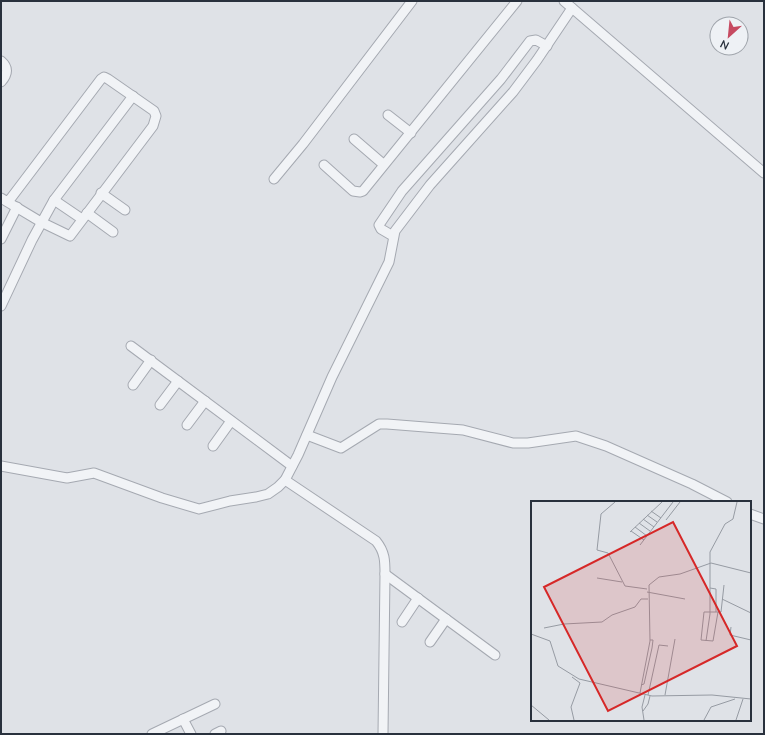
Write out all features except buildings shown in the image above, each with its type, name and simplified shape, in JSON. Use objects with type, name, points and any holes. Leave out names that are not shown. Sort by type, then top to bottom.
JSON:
[{"type":"street","points":[[274,179],[303,144],[412,1]]},
{"type":"street","points":[[324,164],[353,191],[360,192],[411,133],[517,1]]},
{"type":"street","points":[[564,1],[764,173]]},
{"type":"street","points":[[1,466],[67,478],[94,473],[162,498],[199,509],[268,494],[285,480],[292,466],[332,377],[389,262],[393,236],[398,226],[430,185],[513,92],[547,46],[572,8]]},
{"type":"street","points":[[393,236],[381,229],[379,225],[402,191],[501,79],[530,41],[536,40],[547,46]]},
{"type":"street","points":[[1,61],[7,68],[7,73],[1,82]]},
{"type":"street","points":[[104,77],[108,79],[133,96],[154,111],[156,121],[70,236],[41,222],[5,200],[101,79],[104,77]]},
{"type":"street","points":[[1,306],[41,222],[54,200],[133,96]]},
{"type":"street","points":[[388,115],[411,133]]},
{"type":"street","points":[[354,138],[383,164]]},
{"type":"street","points":[[101,193],[125,210]]},
{"type":"street","points":[[54,200],[113,232]]},
{"type":"street","points":[[1,239],[17,207]]},
{"type":"street","points":[[131,346],[292,466]]},
{"type":"street","points":[[133,385],[151,360]]},
{"type":"street","points":[[160,405],[178,381]]},
{"type":"street","points":[[187,425],[205,401]]},
{"type":"street","points":[[213,446],[231,421]]},
{"type":"street","points":[[306,435],[341,448],[379,424],[463,430],[513,443],[528,443],[576,436],[606,446],[692,484],[725,501]]},
{"type":"street","points":[[285,480],[376,541],[383,553],[385,574],[383,734]]},
{"type":"street","points":[[751,514],[764,519]]},
{"type":"street","points":[[385,574],[495,655]]},
{"type":"street","points":[[402,622],[418,598]]},
{"type":"street","points":[[430,642],[446,619]]},
{"type":"street","points":[[156,733],[215,704]]},
{"type":"street","points":[[183,719],[191,734]]}]
